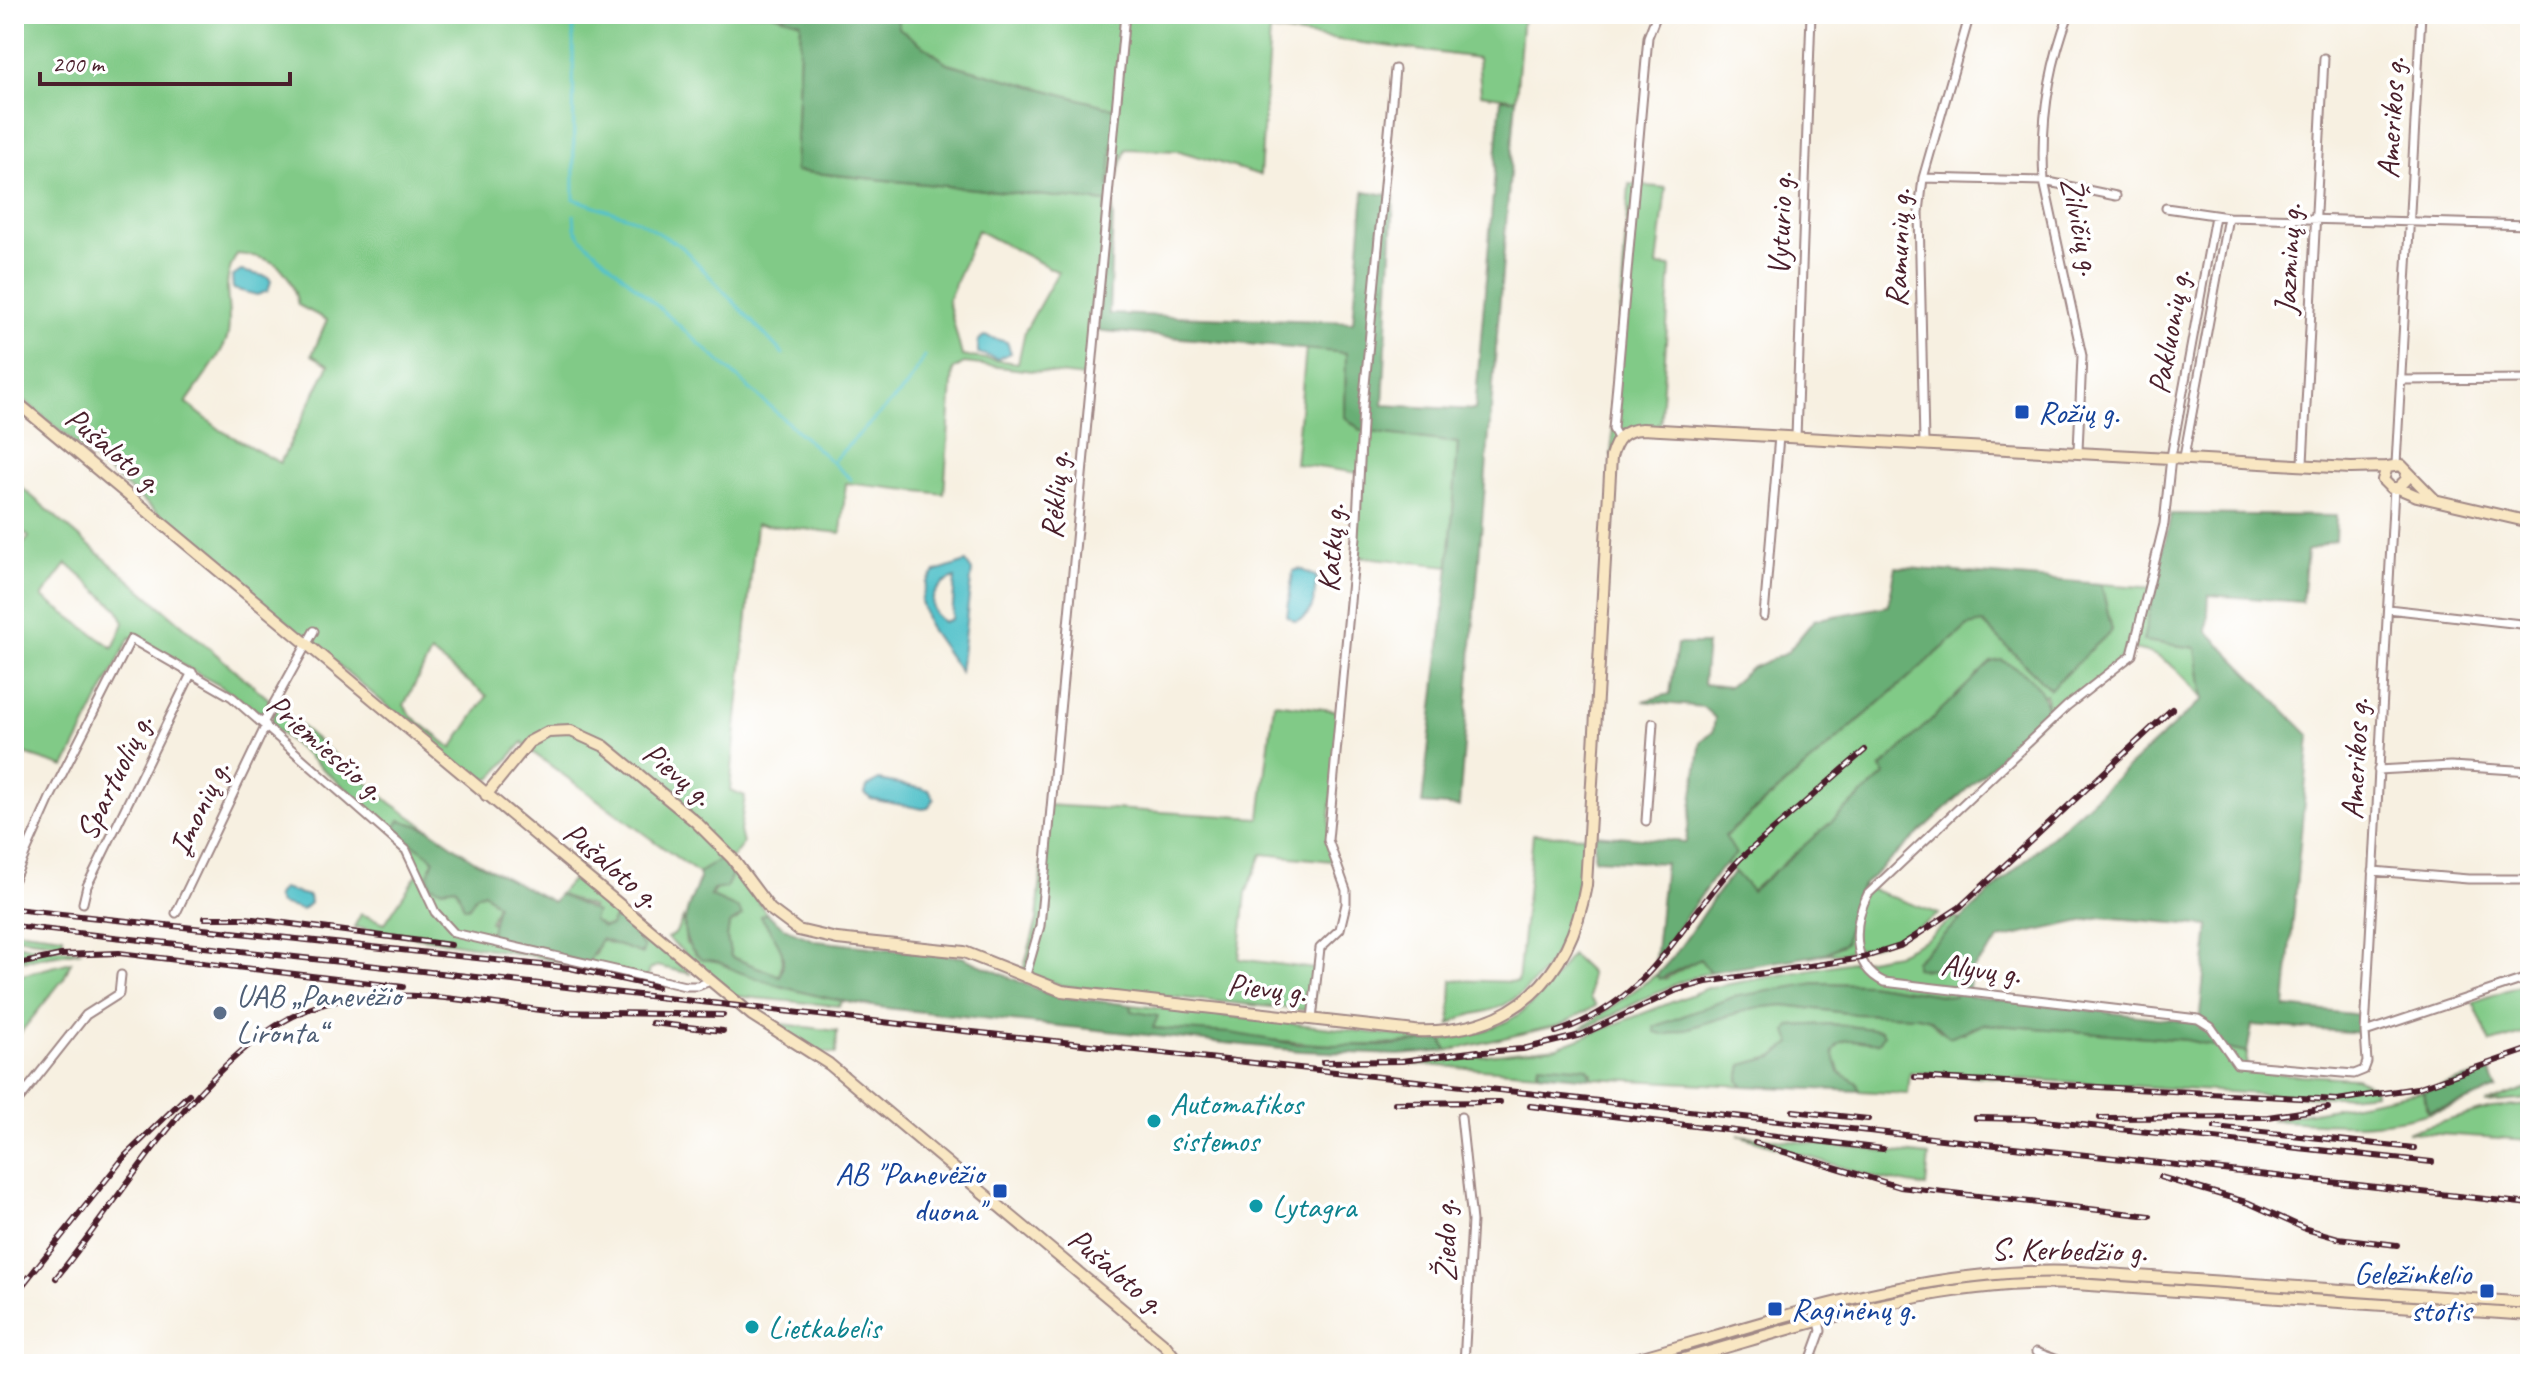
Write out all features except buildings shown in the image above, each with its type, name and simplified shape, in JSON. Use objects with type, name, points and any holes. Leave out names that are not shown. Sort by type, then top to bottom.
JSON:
[{"type":"main road","name":"Pušaloto g.","points":[[14,400],[710,981],[763,1023],[829,1064],[909,1127],[1165,1345],[1180,1364]]},
{"type":"main road","points":[[1618,438],[1634,430],[1660,430],[2351,468],[2391,465],[2407,473],[2434,499]]},
{"type":"main road","name":"Pievų g.","points":[[486,795],[529,742],[555,731],[580,734],[619,758],[696,822],[732,858],[770,909],[798,930],[827,938],[964,952],[1062,991],[1439,1032],[1477,1024],[1519,1006],[1553,969],[1578,921],[1586,885],[1611,457],[1618,438]]},
{"type":"main road","points":[[2391,465],[2383,473],[2392,486]]},
{"type":"main road","points":[[2351,468],[2392,486],[2434,499],[2530,522]]},
{"type":"main road","points":[[2392,486],[2406,480],[2407,473]]},
{"type":"main road","name":"S. Kerbedžio g.","points":[[1617,1364],[1891,1288],[1967,1274],[2046,1271],[2530,1303]]},
{"type":"main road","points":[[2216,1294],[2217,1281]]},
{"type":"main road","name":"S. Kerbedžio g.","points":[[1666,1364],[1923,1294],[2012,1283],[2075,1284],[2530,1315]]},
{"type":"main road","points":[[2344,1290],[2344,1303]]},
{"type":"main road","points":[[1726,1334],[1730,1346]]},
{"type":"street","name":"Rėklių g.","points":[[1024,978],[1041,916],[1125,14]]},
{"type":"street","points":[[1618,438],[1613,429],[1618,344],[1648,37],[1657,14]]},
{"type":"street","name":"Vyturio g.","points":[[1796,437],[1811,14]]},
{"type":"street","name":"Ramunių g.","points":[[1924,443],[1918,245],[1923,178],[1970,14]]},
{"type":"street","name":"Žilvičių g.","points":[[2069,14],[2050,74],[2044,105],[2044,181],[2077,319],[2082,356],[2078,451]]},
{"type":"street","name":"Amerikos g.","points":[[2391,465],[2401,380],[2421,14]]},
{"type":"street","name":"Jazminų g.","points":[[2303,463],[2313,219],[2324,58]]},
{"type":"street","name":"Katkų g.","points":[[1312,1019],[1320,948],[1340,929],[1346,904],[1346,890],[1328,840],[1356,537],[1364,394],[1395,69]]},
{"type":"street","points":[[1923,178],[2044,181],[2116,196]]},
{"type":"street","points":[[2166,208],[2228,217],[2530,225]]},
{"type":"street","name":"Pakluonių g.","points":[[2151,586],[2215,216]]},
{"type":"street","name":"Pakluonių g.","points":[[2184,457],[2228,217]]},
{"type":"street","points":[[2401,380],[2530,379]]},
{"type":"street","points":[[1764,616],[1779,436]]},
{"type":"street","name":"Amerikos g.","points":[[2365,1032],[2392,486]]},
{"type":"street","name":"Alyvų g.","points":[[2151,586],[2132,655],[2067,706],[1868,894],[1857,929],[1862,958],[1868,971],[1884,982],[2198,1019],[2211,1027],[2227,1055],[2247,1068],[2354,1074],[2364,1070],[2367,1062],[2365,1032]]},
{"type":"street","points":[[2388,609],[2530,625]]},
{"type":"street","name":"Įmonių g.","points":[[176,913],[265,724],[314,631]]},
{"type":"street","name":"Priemiesčio g.","points":[[14,879],[125,644],[131,639],[192,672],[265,724],[406,850],[435,912],[454,933],[685,986],[698,986],[710,981]]},
{"type":"street","name":"Spartuolių g.","points":[[83,903],[87,886],[192,672]]},
{"type":"street","points":[[1646,821],[1653,723]]},
{"type":"street","points":[[2378,770],[2461,766],[2530,771]]},
{"type":"street","points":[[2373,871],[2468,879],[2530,879]]},
{"type":"street","points":[[14,1106],[86,1015],[119,994],[121,975]]},
{"type":"street","points":[[2365,1032],[2530,977]]},
{"type":"street","name":"Žiedo g.","points":[[1461,1117],[1472,1221],[1464,1364]]},
{"type":"street","points":[[1809,1364],[1821,1331],[1819,1321]]},
{"type":"street","points":[[2036,1352],[2069,1364]]},
{"type":"green space","points":[[14,14],[773,14],[801,21],[795,171],[1107,202],[1094,330],[1084,377],[964,363],[953,370],[944,494],[846,483],[841,533],[756,524],[730,790],[745,796],[740,831],[743,844],[732,858],[725,857],[698,873],[528,749],[523,742],[491,779],[474,779],[14,392]],"holes":[[[977,230],[1058,272],[1025,331],[1018,363],[962,356],[948,301]],[[237,254],[271,261],[290,281],[298,305],[327,320],[312,355],[329,365],[280,463],[222,431],[186,403],[226,341],[229,323],[227,285]],[[431,653],[487,696],[452,748],[411,716],[404,705]]]},
{"type":"green space","points":[[773,14],[897,14],[899,28],[947,63],[1116,109],[1109,186],[1114,187],[1109,314],[1353,322],[1364,191],[1394,196],[1383,405],[1475,410],[1501,99],[1516,99],[1459,807],[1422,804],[1449,566],[1458,443],[1362,431],[1345,417],[1346,353],[1094,330],[1106,202],[795,171],[801,22]]},
{"type":"green space","points":[[897,14],[1523,14],[1516,99],[1481,94],[1478,58],[1270,31],[1260,175],[1179,151],[1126,149],[1114,187],[1108,186],[1115,109],[947,63],[899,28]]},
{"type":"green space","points":[[1629,184],[1666,188],[1657,266],[1671,267],[1660,430],[1625,433],[1611,457]]},
{"type":"green space","points":[[1306,348],[1346,353],[1345,417],[1362,431],[1458,443],[1449,566],[1355,556],[1359,473],[1295,464]]},
{"type":"green space","points":[[14,481],[271,701],[264,712],[257,712],[219,685],[130,637],[65,767],[18,752],[14,759],[14,578],[19,573],[14,569],[14,556],[29,537],[14,523]],"holes":[[[67,564],[118,609],[124,623],[113,648],[42,597]]]},
{"type":"green space","points":[[2171,514],[2336,516],[2335,540],[2307,551],[2302,602],[2209,595],[2207,631],[2310,736],[2285,1007],[2362,1015],[2362,1033],[2252,1025],[2247,1053],[2186,1040],[1984,1024],[1949,1037],[1930,1019],[1917,1016],[1854,1014],[1784,1005],[1754,1008],[1666,1035],[1655,1032],[1654,1027],[1733,997],[1815,983],[1868,984],[1954,997],[1956,978],[1952,968],[1915,968],[1915,961],[2203,699],[2196,648],[2143,641]],"holes":[[[2101,917],[2209,926],[2199,1023],[1968,996],[1971,971],[2000,939]]]},
{"type":"green space","points":[[1896,567],[2101,584],[2112,630],[2050,689],[1983,623],[1968,626],[1725,836],[1736,854],[1719,870],[1655,961],[1665,863],[1594,859],[1595,834],[1686,842],[1701,741],[1713,732],[1715,718],[1703,707],[1643,701],[1670,694],[1677,644],[1707,644],[1703,684],[1729,687],[1751,668],[1787,653],[1814,620],[1888,606]]},
{"type":"green space","points":[[2101,584],[2156,588],[2143,641],[2196,648],[2203,699],[2171,665],[2151,654],[2128,649],[2110,671],[2048,714],[2046,694],[1881,769],[1886,775],[1751,891],[1726,863],[1735,854],[1725,837],[1968,626],[1983,623],[2050,689],[2112,630]]},
{"type":"green space","points":[[2002,660],[2033,681],[2043,695],[2048,714],[1862,886],[1855,896],[1845,943],[1825,954],[1710,972],[1700,959],[1660,979],[1656,975],[1735,872],[1752,891],[1885,775],[1881,768],[1991,662]]},
{"type":"green space","points":[[1274,703],[1340,711],[1328,840],[1333,861],[1262,854],[1246,893],[1239,959],[1316,969],[1312,1011],[1063,986],[1023,971],[1037,920],[1047,805],[1260,818]]},
{"type":"green space","points":[[277,706],[391,803],[429,829],[413,824],[434,859],[430,868],[440,889],[457,887],[469,907],[476,895],[484,892],[497,905],[490,922],[595,955],[600,939],[611,944],[639,941],[638,930],[614,918],[610,926],[604,927],[592,920],[592,907],[559,894],[575,876],[691,974],[657,966],[650,969],[647,981],[528,955],[354,927],[361,914],[385,923],[420,870],[394,830],[270,724]]},
{"type":"green space","points":[[400,820],[429,829],[475,861],[553,902],[559,894],[596,912],[593,920],[603,927],[610,926],[614,918],[629,925],[644,948],[642,954],[601,939],[588,963],[489,939],[497,905],[484,892],[476,895],[469,907],[464,907],[456,887],[440,889],[430,885],[428,875],[434,859],[394,830]]},
{"type":"green space","points":[[1533,834],[1584,836],[1578,884],[1566,930],[1543,972],[1526,990],[1506,1004],[1463,1017],[1450,1025],[1452,980],[1518,982]]},
{"type":"green space","points":[[725,857],[735,868],[726,888],[713,890],[710,896],[739,909],[742,916],[729,924],[727,938],[731,957],[780,976],[782,951],[761,916],[766,913],[786,929],[816,941],[962,957],[1053,996],[1131,1005],[1132,1011],[1158,1016],[1153,1028],[1231,1033],[1295,1044],[1381,1046],[1442,1040],[1447,1051],[1398,1055],[1301,1051],[894,1009],[798,991],[718,962],[702,960],[687,942],[685,922],[700,879],[698,873]]},
{"type":"green space","points":[[735,868],[766,913],[761,917],[783,948],[780,976],[731,957],[727,938],[729,924],[737,920],[739,909],[710,896]]},
{"type":"green space","points":[[1862,886],[1939,914],[1885,942],[1825,954],[1845,943],[1855,896]]},
{"type":"green space","points":[[683,918],[686,944],[762,977],[843,1000],[839,1006],[734,996],[667,938],[675,934]]},
{"type":"green space","points":[[1954,918],[1961,920],[1915,961],[1923,970],[1940,966],[1952,968],[1956,978],[1955,997],[1868,984],[1815,983],[1666,1035],[1754,1008],[1784,1005],[1854,1014],[1917,1016],[1930,1019],[1940,1031],[1965,1033],[1984,1024],[2187,1040],[2247,1053],[2246,1072],[2355,1078],[2374,1086],[2375,1093],[2336,1097],[2293,1096],[1910,1072],[1908,1094],[1859,1091],[1857,1083],[1839,1072],[1833,1052],[1847,1040],[1879,1042],[1884,1034],[1881,1030],[1831,1024],[1790,1026],[1791,1043],[1773,1057],[1742,1065],[1739,1081],[1743,1086],[1592,1078],[1592,1072],[1537,1068],[1538,1073],[1410,1064],[1557,1047],[1708,988],[1896,954],[1925,940]]},
{"type":"green space","points":[[14,930],[63,936],[63,943],[14,937]]},
{"type":"green space","points":[[14,945],[19,945],[82,951],[14,962]]},
{"type":"green space","points":[[1571,955],[1590,973],[1590,998],[1596,1006],[1560,1025],[1447,1051],[1442,1040],[1486,1030],[1518,1015],[1544,991]]},
{"type":"green space","points":[[1700,959],[1710,972],[1675,984],[1576,1032],[1656,975],[1665,979]]},
{"type":"green space","points":[[71,962],[64,978],[14,1041],[14,977]]},
{"type":"green space","points":[[2530,982],[2530,1032],[2491,1043],[2473,1002]]},
{"type":"green space","points":[[1131,1005],[1430,1040],[1395,1044],[1326,1044],[1152,1028],[1152,1024],[1132,1011]]},
{"type":"green space","points":[[768,1022],[837,1031],[836,1054],[820,1052]]},
{"type":"green space","points":[[1831,1024],[1881,1030],[1884,1034],[1879,1042],[1847,1040],[1833,1052],[1839,1072],[1857,1083],[1859,1091],[1744,1086],[1739,1081],[1742,1065],[1773,1057],[1791,1043],[1787,1032],[1790,1026]]},
{"type":"green space","points":[[1539,1064],[1588,1068],[1592,1078],[1538,1073]]},
{"type":"green space","points":[[2490,1072],[2497,1089],[2428,1111],[2424,1091]]},
{"type":"green space","points":[[2530,1087],[2530,1099],[2485,1103]]},
{"type":"green space","points":[[2424,1091],[2426,1108],[2432,1111],[2464,1102],[2438,1111],[2390,1121],[2346,1124],[2270,1120]]},
{"type":"green space","points":[[2530,1105],[2530,1140],[2407,1132],[2491,1108]]},
{"type":"green space","points":[[1738,1135],[1929,1156],[1926,1187],[1880,1179]]},
{"type":"green space","points":[[2070,1276],[2213,1287],[2031,1279],[1961,1284],[1908,1293],[1905,1289],[1982,1278]]},
{"type":"green space","points":[[2223,1290],[2339,1294],[2339,1298]]},
{"type":"green space","points":[[2350,1295],[2530,1307],[2530,1311],[2350,1299]]},
{"type":"green space","points":[[1832,1308],[1833,1312],[1739,1337],[1741,1334]]},
{"type":"green space","points":[[1714,1341],[1717,1342],[1649,1364],[1634,1364]]},
{"type":"water","points":[[241,271],[268,277],[271,281],[268,291],[257,295],[233,289],[232,277]]},
{"type":"water","points":[[984,336],[1007,342],[1011,353],[997,359],[978,353],[978,341]]},
{"type":"water","points":[[966,562],[972,571],[960,672],[928,626],[921,601],[927,582],[935,572]],"holes":[[[955,578],[952,619],[943,622],[934,613],[932,601],[940,587]]]},
{"type":"water","points":[[1300,569],[1317,577],[1310,610],[1302,619],[1295,621],[1287,616],[1293,571]]},
{"type":"water","points":[[879,780],[929,790],[934,799],[928,808],[923,809],[871,799],[865,794],[867,787]]},
{"type":"water","points":[[282,889],[309,896],[310,903],[302,910],[280,904],[276,897]]},
{"type":"waterway","points":[[573,14],[574,199],[637,220],[682,247],[783,354]]},
{"type":"waterway","points":[[574,215],[575,228],[581,238],[851,479]]},
{"type":"waterway","points":[[833,461],[907,386],[925,356]]},
{"type":"railway","points":[[1470,1053],[1523,1049],[1581,1035],[1677,990],[1706,982],[1862,958],[1900,946],[1960,907],[2172,709]]},
{"type":"railway","points":[[1556,1032],[1589,1018],[1617,1001],[1640,981],[1741,858],[1865,750]]},
{"type":"railway","points":[[14,909],[570,968],[657,987]]},
{"type":"railway","points":[[205,918],[246,918],[451,945]]},
{"type":"railway","points":[[14,926],[2530,1204]]},
{"type":"railway","points":[[14,965],[61,955],[119,953],[403,987]]},
{"type":"railway","points":[[56,1278],[181,1113],[218,1073],[256,1039],[297,1014],[341,1000],[396,995],[564,1013]]},
{"type":"railway","points":[[553,1012],[723,1015]]},
{"type":"railway","points":[[652,1023],[723,1031]]},
{"type":"railway","points":[[1915,1077],[2337,1100],[2417,1088],[2530,1049]]},
{"type":"railway","points":[[1323,1062],[1402,1061],[1478,1051]]},
{"type":"railway","points":[[14,1296],[125,1156],[189,1094]]},
{"type":"railway","points":[[1395,1103],[1500,1102]]},
{"type":"railway","points":[[1530,1106],[1883,1149]]},
{"type":"railway","points":[[2100,1118],[2268,1117],[2328,1108]]},
{"type":"railway","points":[[1793,1111],[1868,1119]]},
{"type":"railway","points":[[1976,1118],[2036,1119]]},
{"type":"railway","points":[[2025,1119],[2432,1162]]},
{"type":"railway","points":[[2215,1127],[2414,1148]]},
{"type":"railway","points":[[1755,1143],[1900,1187],[2150,1216]]},
{"type":"railway","points":[[2160,1177],[2249,1203],[2306,1229],[2338,1238],[2397,1245]]},
{"type":"place","name":"Rožių g.","points":[[2022,412]]},
{"type":"place","name":"UAB „Panevėžio Lironta“","points":[[220,1013]]},
{"type":"place","name":"Automatikos sistemos","points":[[1154,1121]]},
{"type":"place","name":"AB \"Panevėžio duona\"","points":[[1000,1191]]},
{"type":"place","name":"Lytagra","points":[[1256,1206]]},
{"type":"place","name":"Geležinkelio stotis","points":[[2487,1291]]},
{"type":"place","name":"Raginėnų g.","points":[[1775,1309]]},
{"type":"place","name":"Lietkabelis","points":[[752,1327]]}]
